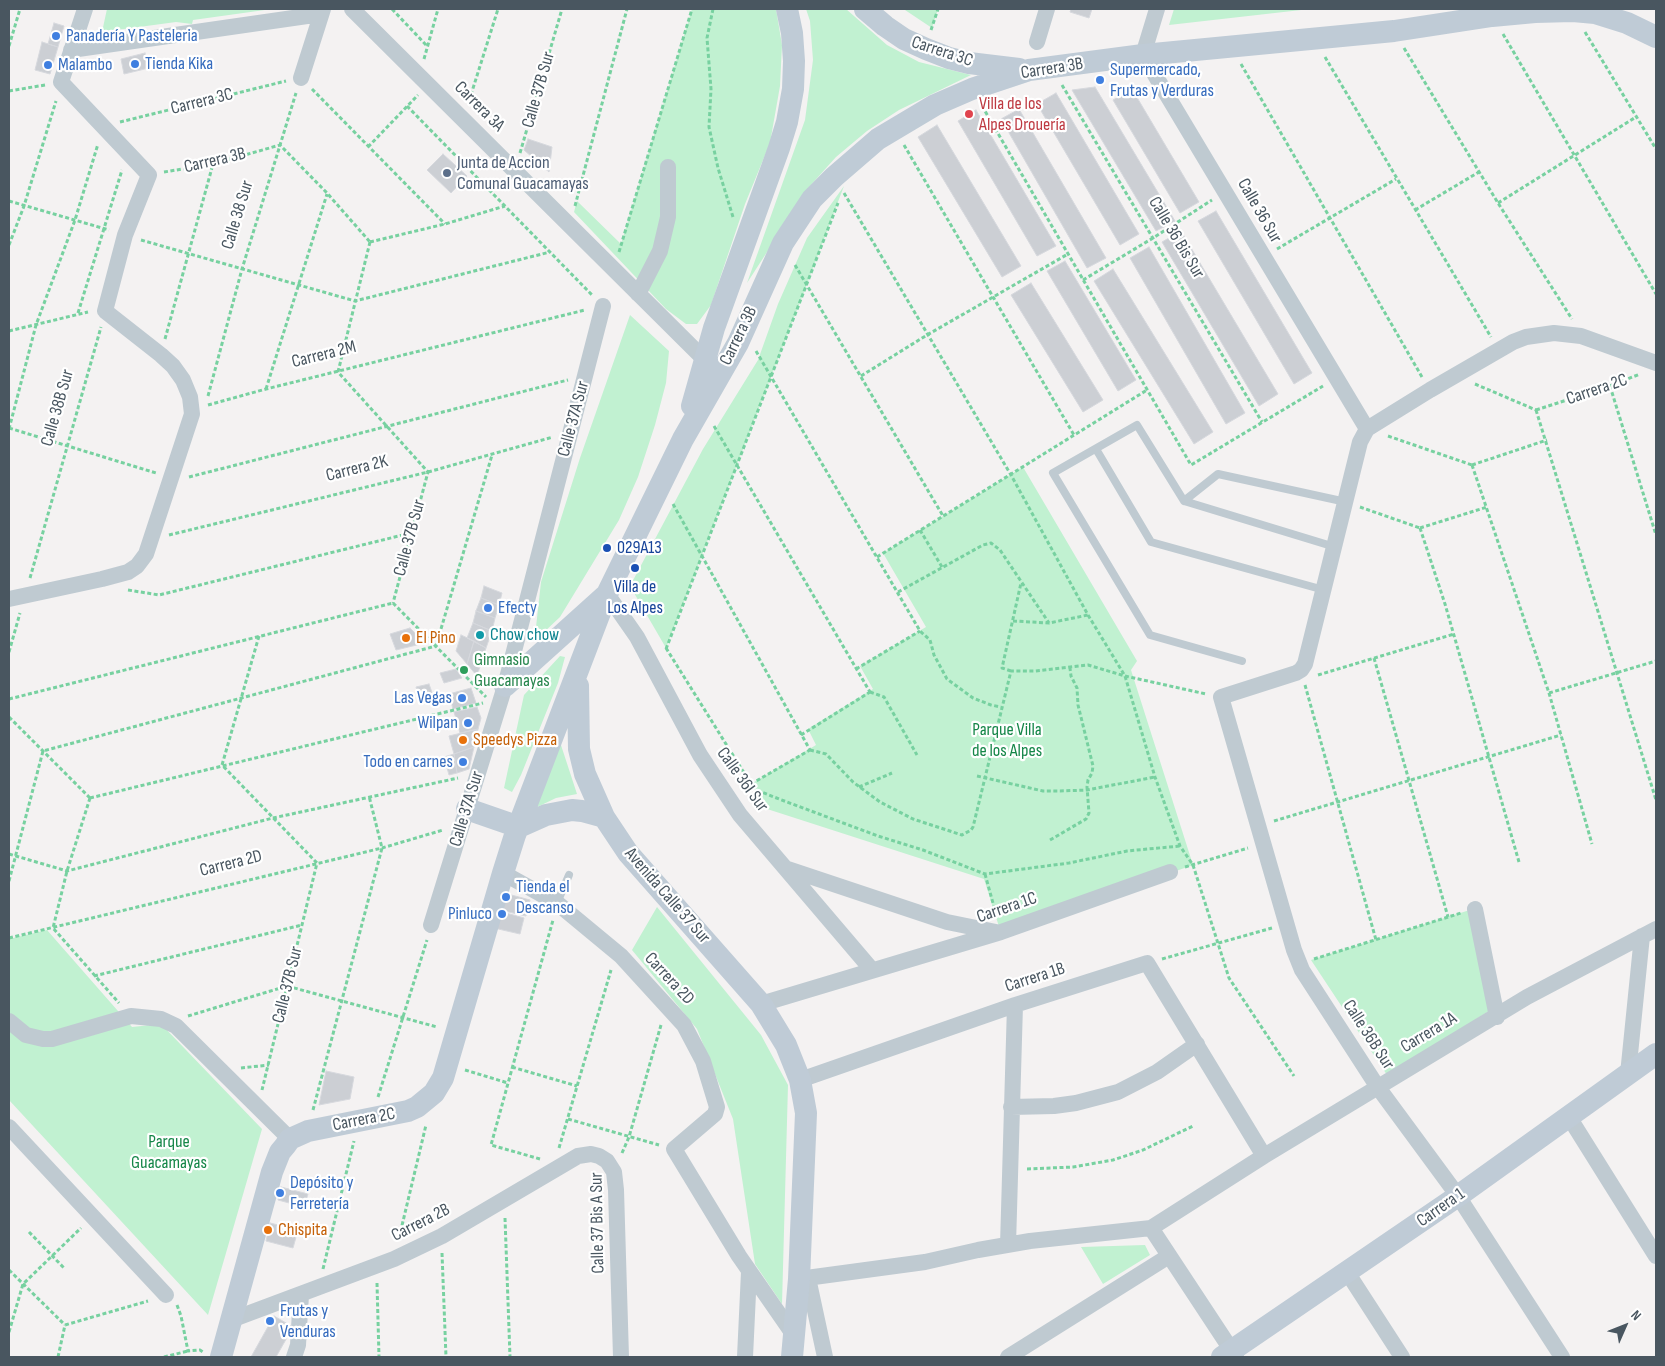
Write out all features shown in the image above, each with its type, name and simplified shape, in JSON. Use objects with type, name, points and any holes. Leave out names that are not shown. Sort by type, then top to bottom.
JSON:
[{"type":"main road","points":[[682,439],[714,328],[787,122],[793,89],[794,61],[792,32],[787,9]]},
{"type":"main road","name":"Carrera 3C","points":[[865,9],[904,39],[949,58],[969,63],[1029,70]]},
{"type":"main road","name":"Carrera 3B","points":[[682,439],[738,343],[783,243],[812,200],[860,153],[895,128],[942,102],[986,84],[1029,70],[1143,55],[1232,48],[1394,31],[1535,10],[1594,13],[1627,23],[1656,37]]},
{"type":"main road","name":"Avenida Calle 37 Sur","points":[[682,439],[607,594],[577,675],[579,749],[585,774],[604,817],[628,853],[761,1004],[786,1045],[800,1080],[806,1113],[804,1278],[793,1334],[792,1357]]},
{"type":"main road","points":[[498,694],[607,594]]},
{"type":"main road","points":[[434,1093],[443,1078],[503,873],[577,675]]},
{"type":"main road","points":[[465,817],[519,827],[546,815],[572,810],[604,817]]},
{"type":"main road","name":"Carrera 1","points":[[1230,1355],[1458,1196],[1656,1054]]},
{"type":"main road","name":"Carrera 2C","points":[[290,1139],[308,1131],[408,1111],[417,1107],[434,1093]]},
{"type":"main road","points":[[214,1355],[231,1320],[276,1162],[280,1152],[290,1139]]},
{"type":"street","points":[[9,599],[102,579],[128,572],[137,566],[146,554],[170,477],[199,410],[173,366],[161,354],[106,311],[125,235],[149,175],[61,82],[85,9]]},
{"type":"street","name":"Carrera 3A","points":[[352,9],[705,360]]},
{"type":"street","points":[[1037,42],[1047,9]]},
{"type":"street","points":[[1143,55],[1157,9]]},
{"type":"street","points":[[71,50],[322,11],[301,78]]},
{"type":"street","name":"Calle 36 Sur","points":[[1143,55],[1367,429]]},
{"type":"street","points":[[638,294],[660,252],[668,217],[668,167]]},
{"type":"street","name":"Calle 37A Sur","points":[[431,925],[476,779],[571,431],[603,306]]},
{"type":"street","points":[[1221,697],[1302,675],[1308,658],[1360,442],[1367,429],[1430,390],[1526,337],[1540,334],[1583,336],[1652,367]]},
{"type":"street","name":"Calle 36I Sur","points":[[607,594],[637,637],[700,756],[740,815],[872,970]]},
{"type":"street","name":"Calle 36B Sur","points":[[1221,697],[1299,964],[1377,1086],[1458,1196],[1562,1357]]},
{"type":"street","points":[[785,868],[947,922],[1001,932]]},
{"type":"street","name":"Carrera 1C","points":[[761,1004],[1001,932],[1170,872]]},
{"type":"street","name":"Carrera 2D","points":[[503,873],[558,903],[616,953],[684,1025],[703,1060],[717,1107],[715,1114],[674,1149]]},
{"type":"street","points":[[1476,909],[1497,1017]]},
{"type":"street","points":[[1628,1074],[1649,933]]},
{"type":"street","name":"Carrera 1A","points":[[1151,1228],[1377,1086],[1497,1017],[1527,997],[1649,933]]},
{"type":"street","points":[[1147,963],[1264,1156]]},
{"type":"street","name":"Carrera 1B","points":[[800,1080],[1015,1005],[1147,963]]},
{"type":"street","points":[[1008,1245],[1015,1005]]},
{"type":"street","points":[[9,1021],[18,1030],[34,1038],[52,1039],[61,1038],[131,1016],[153,1017],[169,1022],[182,1032],[290,1139]]},
{"type":"street","points":[[1011,1107],[1054,1106],[1076,1103],[1118,1092],[1157,1072],[1197,1044]]},
{"type":"street","points":[[1569,1117],[1656,1256]]},
{"type":"street","points":[[9,1127],[166,1296]]},
{"type":"street","points":[[674,1149],[749,1272],[793,1334]]},
{"type":"street","name":"Carrera 2B","points":[[231,1320],[394,1259],[442,1236],[504,1200],[558,1164],[578,1156],[591,1154],[603,1158],[614,1172]]},
{"type":"street","name":"Calle 37 Bis A Sur","points":[[614,1172],[620,1357]]},
{"type":"street","points":[[825,1357],[804,1278],[925,1262],[1030,1241],[1151,1228],[1230,1355]]},
{"type":"street","points":[[1008,1357],[1169,1256]]},
{"type":"street","points":[[745,1357],[749,1272]]},
{"type":"street","points":[[1347,1272],[1402,1357]]},
{"type":"street","points":[[294,1357],[298,1345],[301,1295]]},
{"type":"lane","points":[[1242,661],[1150,635],[1053,473],[1137,425],[1184,501],[1334,547]]},
{"type":"lane","points":[[1096,449],[1151,542],[1324,590]]},
{"type":"lane","points":[[1184,501],[1218,474],[1346,502]]},
{"type":"lane","points":[[558,903],[569,875]]},
{"type":"path","points":[[9,46],[20,9]]},
{"type":"path","points":[[392,9],[428,46]]},
{"type":"path","points":[[368,147],[407,106],[424,80],[428,46],[438,9]]},
{"type":"path","points":[[463,119],[498,9]]},
{"type":"path","name":"Calle 37B Sur","points":[[515,170],[562,9]]},
{"type":"path","points":[[570,226],[627,9]]},
{"type":"path","points":[[614,269],[692,9]]},
{"type":"path","points":[[713,9],[707,38],[710,127],[718,168],[742,249]]},
{"type":"path","points":[[930,33],[938,9]]},
{"type":"path","points":[[1582,26],[1656,149]]},
{"type":"path","points":[[1500,30],[1656,294]]},
{"type":"path","points":[[1402,45],[1498,203],[1583,336]]},
{"type":"path","points":[[1324,55],[1499,351]]},
{"type":"path","points":[[1243,68],[1430,390]]},
{"type":"path","points":[[301,78],[445,224]]},
{"type":"path","name":"Carrera 3C","points":[[103,126],[301,78]]},
{"type":"path","name":"Calle 38 Sur","points":[[199,410],[301,78]]},
{"type":"path","points":[[9,91],[61,82],[24,206],[9,245]]},
{"type":"path","name":"Calle 36 Bis Sur","points":[[1061,83],[1262,422]]},
{"type":"path","points":[[981,104],[1191,465],[1336,378]]},
{"type":"path","points":[[407,106],[603,306]]},
{"type":"path","points":[[1498,203],[1636,117]]},
{"type":"path","points":[[103,126],[75,220],[36,325],[9,429],[68,445],[170,477],[188,477],[585,375]]},
{"type":"path","points":[[904,144],[1074,435]]},
{"type":"path","points":[[280,145],[327,193],[370,242]]},
{"type":"path","name":"Carrera 3B","points":[[149,175],[213,164],[280,145]]},
{"type":"path","points":[[9,331],[78,313],[128,152]]},
{"type":"path","points":[[161,354],[213,164]]},
{"type":"path","points":[[1415,210],[1479,172]]},
{"type":"path","points":[[1263,258],[1396,179]]},
{"type":"path","points":[[656,674],[843,190],[1011,475],[1088,614],[1125,676],[1155,777],[1180,846],[1193,865],[1229,978],[1294,1076]]},
{"type":"path","points":[[266,390],[327,193]]},
{"type":"path","points":[[1083,280],[1225,193]]},
{"type":"path","points":[[9,201],[355,301],[550,252]]},
{"type":"path","points":[[370,242],[445,224],[505,206]]},
{"type":"path","points":[[370,242],[338,372],[428,472]]},
{"type":"path","points":[[861,376],[992,297],[1068,254]]},
{"type":"path","points":[[794,262],[943,516]]},
{"type":"path","name":"Carrera 2M","points":[[199,410],[266,390],[603,306]]},
{"type":"path","name":"Calle 38B Sur","points":[[9,652],[106,311]]},
{"type":"path","points":[[752,344],[920,631],[930,640],[934,655],[947,679],[974,698],[991,706],[1001,707]]},
{"type":"path","name":"Carrera 2C","points":[[1536,410],[1610,386],[1652,367]]},
{"type":"path","points":[[1456,376],[1536,410],[1547,440],[1656,800]]},
{"type":"path","points":[[1610,386],[1656,535]]},
{"type":"path","points":[[877,557],[1147,390]]},
{"type":"path","points":[[713,425],[870,692],[884,697],[917,755]]},
{"type":"path","points":[[1367,429],[1472,465],[1547,440]]},
{"type":"path","name":"Carrera 2K","points":[[151,539],[428,472],[571,431]]},
{"type":"path","points":[[436,646],[492,455]]},
{"type":"path","points":[[1472,465],[1549,693],[1592,844]]},
{"type":"path","name":"Calle 37B Sur","points":[[393,603],[428,472]]},
{"type":"path","points":[[661,483],[810,750]]},
{"type":"path","points":[[1346,502],[1420,528],[1487,507]]},
{"type":"path","points":[[1420,528],[1454,634],[1519,862]]},
{"type":"path","points":[[920,530],[942,567]]},
{"type":"path","points":[[102,579],[129,591],[158,595],[412,533]]},
{"type":"path","points":[[898,592],[982,545],[991,543],[1000,550],[1050,623]]},
{"type":"path","points":[[1021,583],[1002,668],[1011,671],[1035,672],[1088,665],[1125,676],[1221,697]]},
{"type":"path","points":[[9,699],[393,603],[436,646],[498,694]]},
{"type":"path","points":[[1012,621],[1050,623],[1088,614]]},
{"type":"path","points":[[856,669],[920,631]]},
{"type":"path","points":[[1376,940],[1302,675],[1374,658],[1454,634]]},
{"type":"path","points":[[222,765],[259,636]]},
{"type":"path","points":[[43,750],[436,646]]},
{"type":"path","name":"Calle 36I Sur","points":[[666,648],[751,784]]},
{"type":"path","points":[[1374,658],[1448,917]]},
{"type":"path","points":[[1549,693],[1656,661]]},
{"type":"path","points":[[1050,840],[1088,816],[1088,780],[1093,766],[1078,705],[1077,688],[1071,676],[1070,668]]},
{"type":"path","points":[[1011,671],[972,828],[967,834],[962,835],[913,819],[880,802],[859,787],[826,754],[810,750],[751,784],[759,791],[779,799],[985,874],[1069,863],[1127,851],[1180,846]]},
{"type":"path","points":[[801,734],[870,692]]},
{"type":"path","points":[[90,798],[498,694]]},
{"type":"path","points":[[9,717],[90,798]]},
{"type":"path","points":[[1258,826],[1561,735]]},
{"type":"path","points":[[9,881],[43,750]]},
{"type":"path","points":[[222,765],[317,863]]},
{"type":"path","points":[[859,787],[892,773]]},
{"type":"path","points":[[977,776],[985,776],[1043,791],[1087,790],[1155,777]]},
{"type":"path","points":[[9,854],[67,871],[273,818],[369,796],[464,777],[476,779]]},
{"type":"path","points":[[311,1117],[382,848],[369,796]]},
{"type":"path","points":[[90,798],[67,871],[53,928],[131,1016]]},
{"type":"path","name":"Carrera 2D","points":[[9,938],[382,848],[465,817]]},
{"type":"path","points":[[1170,872],[1263,843]]},
{"type":"path","name":"Calle 37B Sur","points":[[258,1108],[317,863]]},
{"type":"path","points":[[985,874],[1001,932]]},
{"type":"path","points":[[558,903],[491,1145],[558,1164],[577,1086],[616,953]]},
{"type":"path","points":[[1299,964],[1476,909]]},
{"type":"path","points":[[1147,963],[1286,924]]},
{"type":"path","points":[[94,976],[302,925]]},
{"type":"path","points":[[378,1098],[431,925]]},
{"type":"path","points":[[169,1022],[287,986],[456,1032]]},
{"type":"path","name":"Calle 37 Bis A Sur","points":[[614,1172],[629,1137],[667,1006]]},
{"type":"path","points":[[447,1065],[508,1083]]},
{"type":"path","points":[[512,1067],[577,1086]]},
{"type":"path","points":[[394,1259],[434,1093]]},
{"type":"path","points":[[568,1119],[674,1149]]},
{"type":"path","points":[[318,1288],[358,1121]]},
{"type":"path","points":[[1009,1170],[1072,1167],[1113,1160],[1143,1150],[1193,1126]]},
{"type":"path","points":[[504,1200],[510,1357]]},
{"type":"path","points":[[9,1332],[23,1284],[92,1217]]},
{"type":"path","points":[[30,1232],[65,1269]]},
{"type":"path","points":[[442,1236],[446,1357]]},
{"type":"path","points":[[376,1266],[379,1357]]},
{"type":"path","points":[[9,1270],[65,1325]]},
{"type":"path","points":[[65,1325],[166,1296],[172,1299],[179,1307],[188,1352]]},
{"type":"path","points":[[58,1357],[65,1325]]},
{"type":"path","points":[[164,1357],[200,1350],[214,1355]]},
{"type":"green space","points":[[107,9],[272,9],[193,20],[192,24],[176,22],[102,32]]},
{"type":"green space","points":[[692,9],[776,9],[782,45],[780,86],[770,143],[745,204],[711,305],[697,324],[686,324],[666,309],[574,212],[577,201],[621,244]]},
{"type":"green space","points":[[806,9],[846,9],[887,45],[919,62],[971,75],[899,110],[867,131],[836,157],[809,187],[747,283],[805,120],[813,60],[810,21]]},
{"type":"green space","points":[[903,9],[938,9],[932,28]]},
{"type":"green space","points":[[1174,9],[1310,9],[1169,25]]},
{"type":"green space","points":[[844,186],[666,648],[630,586],[703,449],[758,360],[778,304],[807,238]]},
{"type":"green space","points":[[630,315],[669,351],[666,383],[655,425],[638,477],[619,520],[560,617],[542,634],[536,627],[541,582],[580,458]]},
{"type":"green space","name":"Parque Villa de los Alpes","points":[[1023,467],[1137,661],[1131,670],[1193,865],[1001,933],[984,879],[764,808],[751,784],[816,745],[808,729],[873,689],[860,666],[926,627],[883,553]]},
{"type":"green space","points":[[560,656],[565,657],[558,683],[521,775],[512,792],[504,788],[524,695]]},
{"type":"green space","points":[[559,739],[577,794],[556,798],[531,810]]},
{"type":"green space","points":[[657,907],[761,1035],[788,1085],[782,1304],[755,1264],[733,1119],[697,1029],[632,950]]},
{"type":"green space","points":[[1473,909],[1489,1011],[1387,1075],[1311,960]]},
{"type":"green space","name":"Parque Guacamayas","points":[[47,930],[132,1027],[161,1024],[262,1129],[208,1315],[9,1100],[9,939]]},
{"type":"green space","points":[[1145,1245],[1150,1255],[1103,1284],[1081,1247]]},
{"type":"building","points":[[1071,9],[1092,9],[1089,18],[1070,12]]},
{"type":"building","points":[[54,23],[64,26],[58,47],[48,44]]},
{"type":"building","points":[[42,42],[58,47],[50,74],[35,70]]},
{"type":"building","name":"Tienda Kika","points":[[145,53],[149,68],[124,74],[121,59]]},
{"type":"building","points":[[1095,87],[1175,221],[1156,231],[1072,90]]},
{"type":"building","points":[[1132,89],[1199,202],[1180,213],[1113,100]]},
{"type":"building","points":[[1056,93],[1139,234],[1120,245],[1037,104]]},
{"type":"building","points":[[1019,109],[1106,258],[1087,268],[1001,119]]},
{"type":"building","points":[[976,110],[1056,246],[1037,256],[958,121]]},
{"type":"building","points":[[937,125],[1021,266],[1002,277],[918,137]]},
{"type":"building","points":[[528,139],[552,147],[549,172],[524,150]]},
{"type":"building","name":"Junta de Accion Comunal Guacamayas","points":[[443,154],[467,176],[451,193],[427,170]]},
{"type":"building","points":[[1216,211],[1312,373],[1294,384],[1198,221]]},
{"type":"building","points":[[1181,231],[1278,394],[1259,406],[1162,242]]},
{"type":"building","points":[[1149,247],[1245,413],[1226,424],[1130,258]]},
{"type":"building","points":[[1065,261],[1136,380],[1118,391],[1047,271]]},
{"type":"building","points":[[1113,269],[1213,432],[1194,444],[1094,281]]},
{"type":"building","points":[[1031,283],[1103,400],[1083,412],[1011,295]]},
{"type":"building","points":[[484,586],[502,593],[499,605],[481,598]]},
{"type":"building","name":"Efecty","points":[[481,598],[499,605],[495,618],[476,611]]},
{"type":"building","points":[[476,611],[495,618],[492,631],[473,623]]},
{"type":"building","name":"Chow chow","points":[[473,623],[492,631],[486,648],[467,638]]},
{"type":"building","name":"El Pino","points":[[410,628],[425,643],[396,650],[390,634]]},
{"type":"building","points":[[461,635],[474,641],[467,664],[456,651]]},
{"type":"building","points":[[474,641],[486,648],[477,676],[467,664]]},
{"type":"building","points":[[456,669],[462,678],[444,683],[440,673]]},
{"type":"building","points":[[429,684],[434,698],[420,702],[416,687]]},
{"type":"building","name":"Las Vegas","points":[[471,688],[476,703],[453,709],[449,694]]},
{"type":"building","name":"Wilpan","points":[[477,707],[481,718],[478,729],[460,733],[454,712]]},
{"type":"building","name":"Speedys Pizza","points":[[478,729],[474,747],[454,754],[449,736]]},
{"type":"building","name":"Todo en carnes","points":[[474,747],[469,769],[457,773],[454,754]]},
{"type":"building","points":[[454,754],[457,773],[449,775],[444,757]]},
{"type":"building","points":[[504,893],[530,900],[526,916],[500,910]]},
{"type":"building","points":[[499,911],[524,918],[520,934],[494,928]]},
{"type":"building","points":[[326,1071],[354,1077],[350,1099],[319,1105]]},
{"type":"building","points":[[281,1187],[308,1194],[304,1207],[278,1200]]},
{"type":"building","points":[[270,1223],[298,1230],[293,1248],[266,1241]]},
{"type":"building","points":[[274,1316],[293,1327],[276,1357],[251,1357]]},
{"type":"place","name":"Panadería Y Pasteleria","points":[[56,36]]},
{"type":"place","name":"Tienda Kika","points":[[135,64]]},
{"type":"place","name":"Malambo","points":[[48,65]]},
{"type":"place","name":"Supermercado, Frutas y Verduras","points":[[1100,80]]},
{"type":"place","name":"Villa de los Alpes Drouería","points":[[969,114]]},
{"type":"place","name":"Junta de Accion Comunal Guacamayas","points":[[447,173]]},
{"type":"place","name":"029A13","points":[[607,548]]},
{"type":"place","name":"Villa de Los Alpes","points":[[635,568]]},
{"type":"place","name":"Efecty","points":[[488,608]]},
{"type":"place","name":"Chow chow","points":[[480,635]]},
{"type":"place","name":"El Pino","points":[[406,638]]},
{"type":"place","name":"Gimnasio Guacamayas","points":[[464,670]]},
{"type":"place","name":"Las Vegas","points":[[462,698]]},
{"type":"place","name":"Wilpan","points":[[468,723]]},
{"type":"place","name":"Speedys Pizza","points":[[463,740]]},
{"type":"place","name":"Todo en carnes","points":[[463,762]]},
{"type":"place","name":"Tienda el Descanso","points":[[506,897]]},
{"type":"place","name":"Pinluco","points":[[502,914]]},
{"type":"place","name":"Depósito y Ferretería","points":[[280,1193]]},
{"type":"place","name":"Chispita","points":[[268,1230]]},
{"type":"place","name":"Frutas y Venduras","points":[[270,1321]]}]
